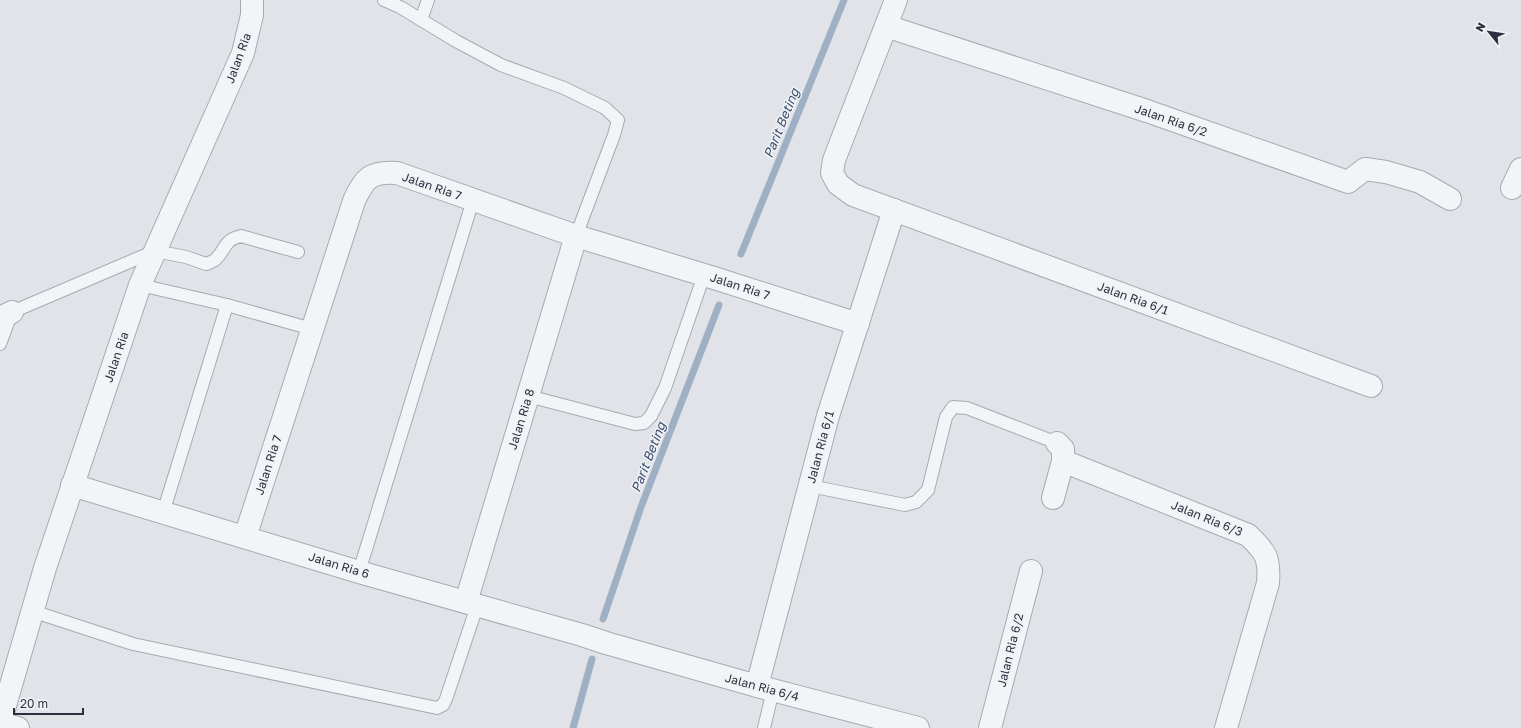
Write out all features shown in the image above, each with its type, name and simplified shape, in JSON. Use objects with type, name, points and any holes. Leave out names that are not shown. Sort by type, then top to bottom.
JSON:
[{"type":"street","name":"Jalan Ria","points":[[0,723],[32,611],[72,485],[140,285],[243,53],[252,15],[252,0]]},
{"type":"street","points":[[886,26],[896,0]]},
{"type":"street","name":"Jalan Ria 6/1","points":[[886,26],[834,160],[832,173],[838,184],[853,195],[1371,386]]},
{"type":"street","name":"Jalan Ria 6/2","points":[[886,26],[1147,111],[1348,182],[1364,169],[1386,172],[1420,182],[1450,199]]},
{"type":"street","name":"Jalan Ria 7","points":[[245,537],[354,200],[362,184],[376,174],[387,172],[397,173],[576,236],[858,324]]},
{"type":"street","name":"Jalan Ria 6/1","points":[[765,688],[810,486],[828,416],[894,210]]},
{"type":"street","name":"Jalan Ria 8","points":[[472,604],[528,396],[576,236]]},
{"type":"street","points":[[1054,498],[1060,452]]},
{"type":"street","name":"Jalan Ria 6/3","points":[[1060,452],[1248,534],[1261,547],[1269,565],[1268,583],[1226,728]]},
{"type":"street","name":"Jalan Ria 6","points":[[72,485],[360,572],[606,643]]},
{"type":"street","name":"Jalan Ria 6/2","points":[[990,728],[1030,571]]},
{"type":"street","name":"Jalan Ria 6/4","points":[[606,643],[765,688],[918,728]]},
{"type":"street","points":[[0,723],[18,728]]},
{"type":"lane","points":[[384,0],[400,6],[456,41],[501,64],[564,88],[605,108],[618,120],[614,135],[576,236]]},
{"type":"lane","points":[[421,20],[428,0]]},
{"type":"lane","points":[[360,572],[473,200]]},
{"type":"lane","points":[[0,344],[6,315],[155,251],[186,257],[206,264],[215,260],[223,248],[233,238],[241,236],[298,252]]},
{"type":"lane","points":[[528,396],[635,424],[644,423],[651,416],[717,279]]},
{"type":"lane","points":[[140,285],[227,305],[312,330]]},
{"type":"lane","points":[[163,513],[227,305]]},
{"type":"lane","points":[[810,486],[905,505],[916,502],[928,490],[946,417],[953,407],[967,408],[1060,452]]},
{"type":"lane","points":[[32,611],[133,644],[437,708],[443,704],[446,699],[472,604]]},
{"type":"lane","points":[[764,728],[765,688]]},
{"type":"waterway","name":"Parit Beting","points":[[741,254],[844,0]]},
{"type":"waterway","name":"Parit Beting","points":[[603,619],[641,507],[719,305]]},
{"type":"waterway","name":"Parit Beting","points":[[573,728],[592,659]]}]
